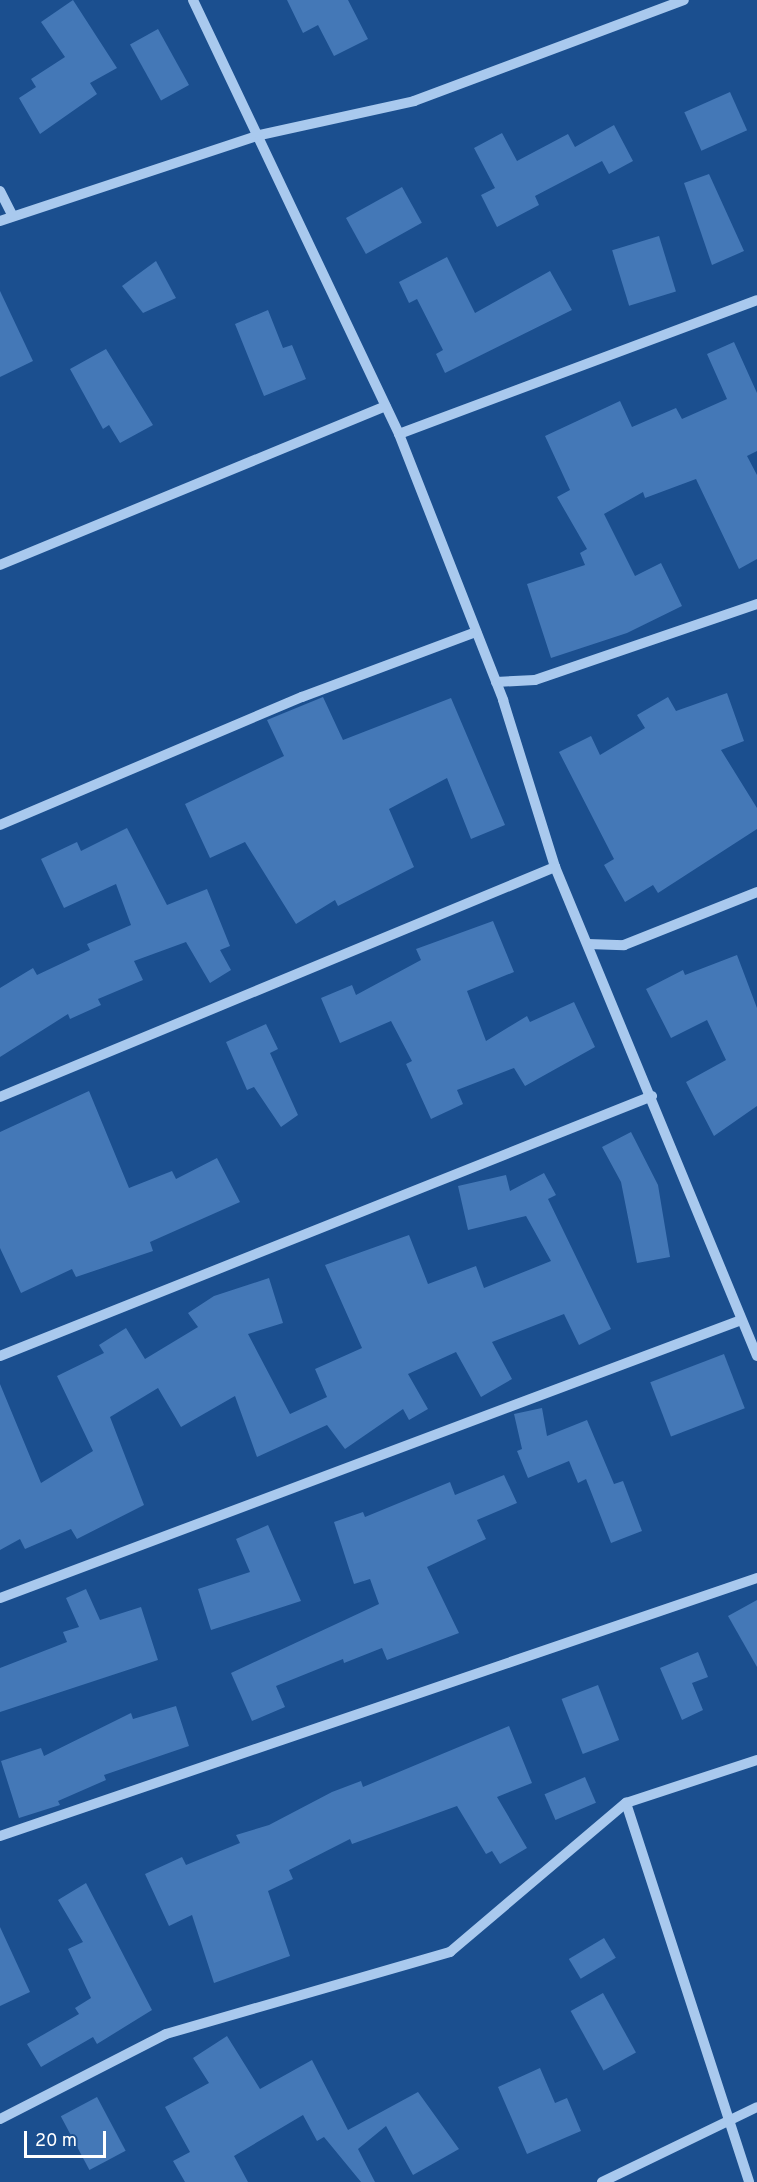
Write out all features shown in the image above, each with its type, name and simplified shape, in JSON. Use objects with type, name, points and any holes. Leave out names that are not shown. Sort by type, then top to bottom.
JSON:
[{"type":"street","points":[[193,0],[260,135],[399,434],[496,682],[555,867],[652,1096],[757,1356]]},
{"type":"street","points":[[0,221],[260,135],[414,101],[684,0]]},
{"type":"street","points":[[0,191],[13,216]]},
{"type":"street","points":[[399,434],[757,300]]},
{"type":"street","points":[[0,566],[385,406]]},
{"type":"street","points":[[496,682],[535,680],[757,604]]},
{"type":"street","points":[[0,825],[302,697],[476,632]]},
{"type":"street","points":[[0,1097],[555,867]]},
{"type":"street","points":[[588,944],[624,945],[757,892]]},
{"type":"street","points":[[0,1356],[652,1096]]},
{"type":"street","points":[[0,1598],[741,1320]]},
{"type":"street","points":[[1,1834],[757,1578]]},
{"type":"street","points":[[0,2119],[166,2034],[450,1952],[626,1803],[757,1760]]},
{"type":"street","points":[[626,1803],[725,2119],[749,2182]]},
{"type":"street","points":[[602,2182],[725,2119],[757,2107]]},
{"type":"building","points":[[73,0],[117,68],[90,83],[97,94],[40,134],[19,98],[36,87],[31,79],[65,57],[41,22]]},
{"type":"building","points":[[287,0],[348,0],[368,39],[334,56],[318,25],[303,33]]},
{"type":"building","points":[[158,29],[189,85],[161,100],[130,45]]},
{"type":"building","points":[[730,92],[747,130],[701,151],[684,112]]},
{"type":"building","points":[[614,125],[633,161],[609,174],[602,161],[535,196],[539,205],[497,227],[481,195],[495,188],[474,148],[502,133],[517,161],[568,134],[575,147]]},
{"type":"building","points":[[709,174],[744,251],[712,265],[684,183]]},
{"type":"building","points":[[402,187],[422,223],[366,254],[346,218]]},
{"type":"building","points":[[659,236],[676,291],[629,306],[612,250]]},
{"type":"building","points":[[447,257],[475,313],[550,271],[572,310],[445,373],[436,354],[443,350],[417,299],[409,303],[399,282]]},
{"type":"building","points":[[156,261],[176,298],[143,313],[122,286]]},
{"type":"building","points":[[0,291],[33,361],[0,377]]},
{"type":"building","points":[[268,310],[283,348],[292,345],[306,379],[264,396],[235,324]]},
{"type":"building","points":[[734,342],[757,393],[757,451],[747,456],[757,475],[757,559],[739,569],[696,479],[645,498],[643,492],[604,514],[635,576],[661,563],[682,606],[627,633],[551,658],[527,584],[585,565],[580,553],[587,549],[557,497],[570,490],[545,436],[620,401],[632,427],[676,408],[682,419],[727,399],[707,354]]},
{"type":"building","points":[[106,349],[153,425],[120,443],[109,425],[103,429],[70,369]]},
{"type":"building","points":[[727,693],[744,741],[721,750],[757,808],[757,829],[658,893],[653,885],[625,902],[604,865],[614,859],[559,752],[591,736],[600,755],[645,728],[637,715],[668,697],[676,711]]},
{"type":"building","points":[[323,697],[343,740],[451,698],[505,825],[471,839],[447,778],[389,809],[414,867],[338,906],[335,900],[296,924],[245,842],[210,858],[185,804],[284,756],[267,720]]},
{"type":"building","points":[[127,828],[167,905],[207,889],[230,946],[220,950],[231,970],[210,983],[186,942],[134,961],[143,980],[98,999],[101,1005],[70,1019],[68,1014],[0,1057],[0,988],[33,968],[37,975],[90,950],[87,944],[131,925],[116,884],[64,908],[41,859],[77,842],[81,851]]},
{"type":"building","points":[[493,921],[514,972],[467,991],[486,1041],[527,1016],[530,1022],[574,1002],[595,1047],[525,1086],[514,1068],[457,1090],[463,1104],[431,1119],[406,1064],[412,1061],[391,1021],[340,1043],[321,998],[352,985],[356,995],[421,960],[416,949]]},
{"type":"building","points":[[737,955],[757,1008],[757,1106],[714,1136],[686,1082],[726,1060],[707,1020],[671,1038],[646,989],[683,970],[685,975]]},
{"type":"building","points":[[266,1024],[278,1049],[270,1053],[298,1115],[281,1127],[254,1087],[247,1090],[226,1042]]},
{"type":"building","points":[[89,1091],[129,1188],[172,1171],[176,1179],[217,1158],[240,1202],[150,1242],[153,1251],[76,1277],[72,1269],[21,1293],[0,1248],[0,1132]]},
{"type":"building","points":[[631,1132],[658,1185],[670,1257],[637,1263],[621,1182],[602,1147]]},
{"type":"building","points":[[544,1173],[556,1195],[548,1199],[611,1329],[579,1345],[564,1314],[492,1342],[512,1379],[481,1397],[456,1352],[408,1374],[428,1409],[409,1420],[403,1409],[345,1449],[327,1425],[257,1457],[235,1396],[181,1427],[158,1388],[110,1417],[144,1505],[77,1539],[71,1529],[25,1549],[20,1539],[0,1550],[0,1384],[41,1483],[93,1451],[57,1376],[104,1353],[99,1345],[126,1328],[145,1359],[198,1327],[188,1313],[214,1296],[269,1278],[283,1323],[248,1334],[290,1414],[327,1397],[315,1369],[362,1348],[325,1265],[409,1235],[428,1284],[476,1266],[484,1288],[551,1261],[526,1216],[468,1230],[458,1186],[506,1175],[510,1191]]},
{"type":"building","points":[[724,1354],[745,1408],[671,1436],[650,1382]]},
{"type":"building","points":[[542,1408],[547,1436],[587,1420],[614,1484],[623,1481],[642,1531],[611,1543],[586,1479],[578,1483],[569,1461],[528,1478],[517,1451],[522,1449],[514,1414]]},
{"type":"building","points":[[504,1475],[517,1503],[477,1520],[486,1539],[427,1567],[459,1633],[387,1660],[382,1648],[344,1663],[343,1659],[276,1686],[285,1707],[252,1721],[231,1673],[379,1604],[370,1579],[354,1584],[334,1522],[363,1512],[365,1517],[450,1482],[455,1495]]},
{"type":"building","points":[[268,1525],[301,1601],[211,1630],[198,1589],[250,1572],[236,1539]]},
{"type":"building","points":[[86,1589],[100,1620],[141,1607],[158,1660],[0,1712],[0,1668],[67,1642],[63,1632],[79,1627],[66,1598]]},
{"type":"building","points":[[757,1600],[757,1667],[728,1616]]},
{"type":"building","points":[[698,1652],[708,1677],[692,1683],[703,1710],[682,1720],[660,1668]]},
{"type":"building","points":[[598,1685],[619,1740],[583,1754],[562,1699]]},
{"type":"building","points":[[176,1706],[189,1746],[104,1775],[106,1780],[58,1801],[60,1805],[19,1818],[1,1761],[41,1748],[44,1756],[131,1713],[133,1719]]},
{"type":"building","points":[[509,1726],[532,1783],[497,1797],[527,1848],[500,1864],[492,1851],[486,1854],[457,1806],[352,1844],[350,1839],[289,1870],[293,1879],[268,1891],[290,1956],[214,1983],[192,1915],[169,1926],[145,1874],[182,1857],[186,1865],[240,1843],[236,1835],[269,1825],[332,1792],[361,1781],[363,1787]]},
{"type":"building","points":[[585,1777],[596,1803],[555,1820],[544,1794]]},
{"type":"building","points":[[86,1883],[152,2010],[97,2044],[93,2037],[41,2067],[27,2044],[79,2014],[75,2008],[91,1998],[68,1949],[83,1942],[58,1900]]},
{"type":"building","points":[[0,1927],[30,1992],[0,2006]]},
{"type":"building","points":[[604,1938],[616,1958],[581,1979],[569,1959]]},
{"type":"building","points":[[603,1993],[636,2052],[604,2070],[571,2011]]},
{"type":"building","points":[[227,2036],[260,2089],[312,2060],[348,2130],[418,2092],[459,2149],[413,2175],[386,2126],[358,2149],[375,2182],[361,2182],[324,2137],[317,2141],[303,2115],[234,2156],[248,2182],[185,2182],[173,2161],[190,2152],[165,2107],[209,2083],[193,2058]]},
{"type":"building","points":[[540,2068],[555,2103],[567,2098],[581,2131],[527,2154],[498,2087]]},
{"type":"building","points":[[97,2097],[126,2151],[89,2170],[61,2116]]}]
